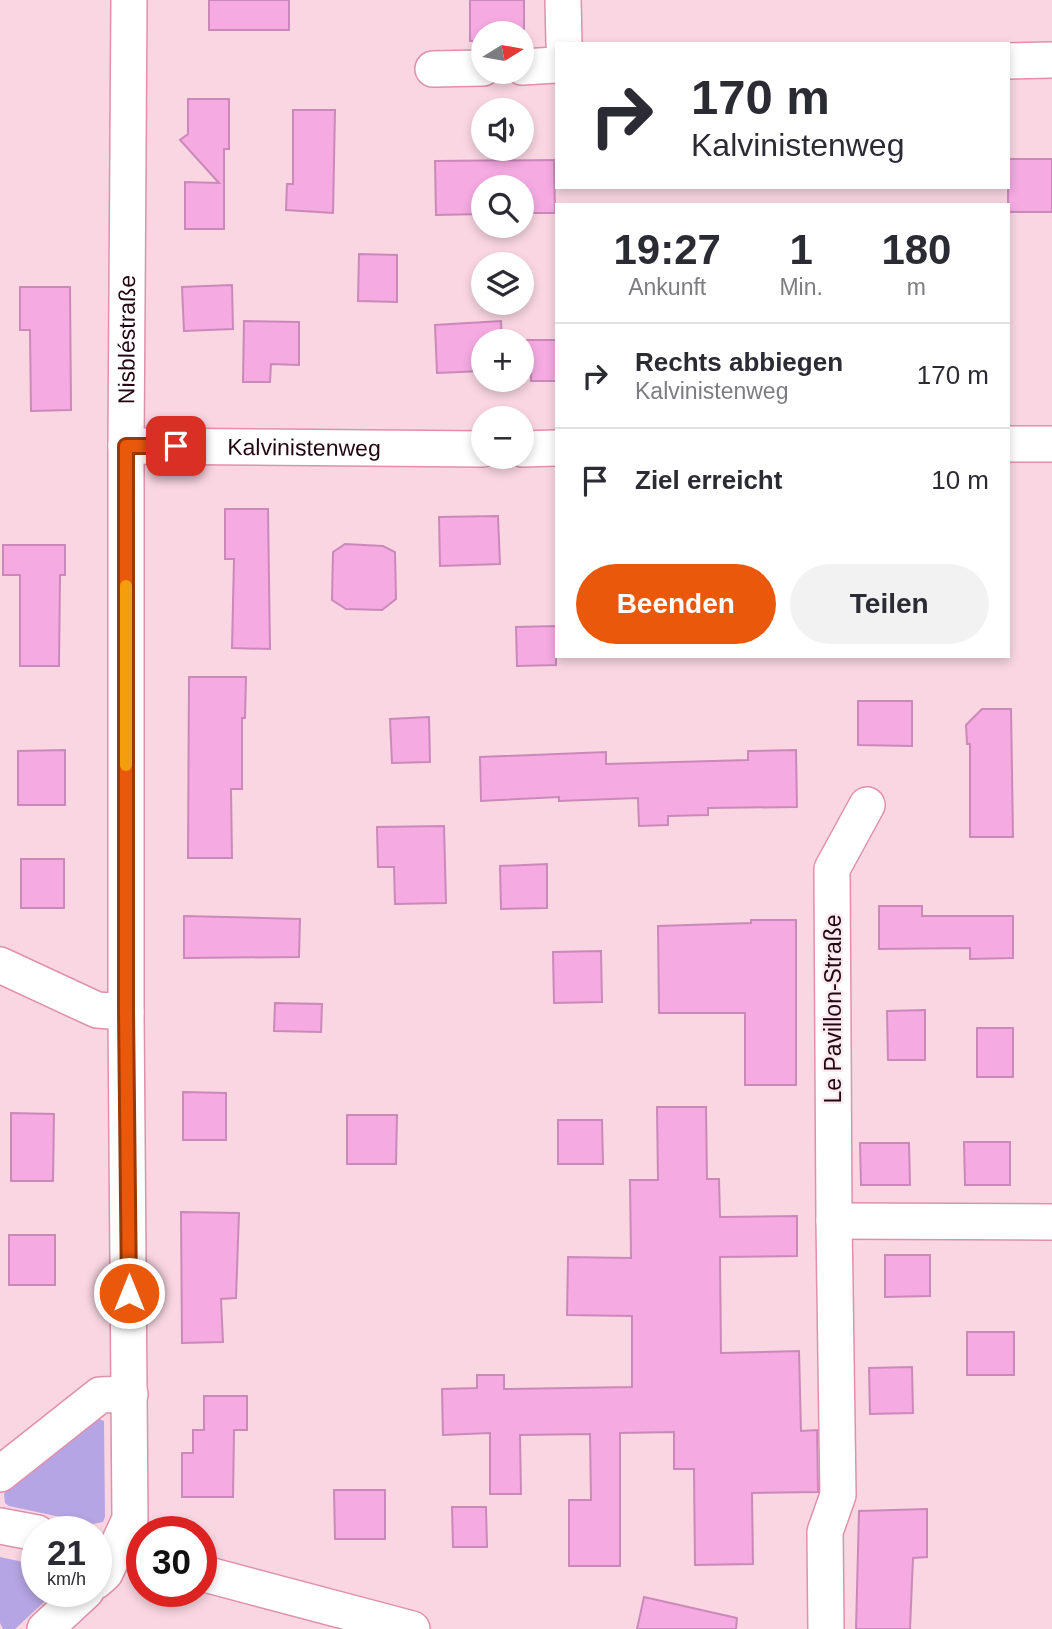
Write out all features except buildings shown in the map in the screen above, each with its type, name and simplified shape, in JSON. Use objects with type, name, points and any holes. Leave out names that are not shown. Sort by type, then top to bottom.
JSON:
[{"type":"street","name":"Nisbléstraße","points":[[118,1551],[130,1519],[126,1012],[126,446],[130,0]]},
{"type":"street","points":[[563,0],[564,42]]},
{"type":"street","points":[[1010,61],[1052,60]]},
{"type":"street","points":[[534,66],[555,65]]},
{"type":"street","points":[[433,69],[471,68]]},
{"type":"street","points":[[1010,444],[1052,444]]},
{"type":"street","name":"Kalvinistenweg","points":[[126,446],[471,449]]},
{"type":"street","points":[[534,449],[555,448]]},
{"type":"street","name":"Le Pavillon-Straße","points":[[826,1629],[825,1532],[838,1495],[832,869],[867,805]]},
{"type":"street","points":[[0,965],[97,1010],[126,1012]]},
{"type":"street","points":[[834,1221],[1052,1222]]},
{"type":"street","points":[[0,1474],[100,1395],[130,1394]]},
{"type":"street","points":[[0,1525],[21,1530]]},
{"type":"street","points":[[217,1577],[412,1629]]},
{"type":"street","points":[[45,1629],[69,1607]]},
{"type":"shaded area","points":[[97,1418],[104,1421],[105,1516],[56,1516],[5,1503],[6,1491],[88,1422]]},
{"type":"shaded area","points":[[0,1557],[21,1562],[21,1607],[39,1607],[15,1629],[3,1629],[0,1623]]},
{"type":"slow traffic","points":[[126,586],[126,765]]},
{"type":"route","points":[[129,1293],[126,446],[176,446]]}]
